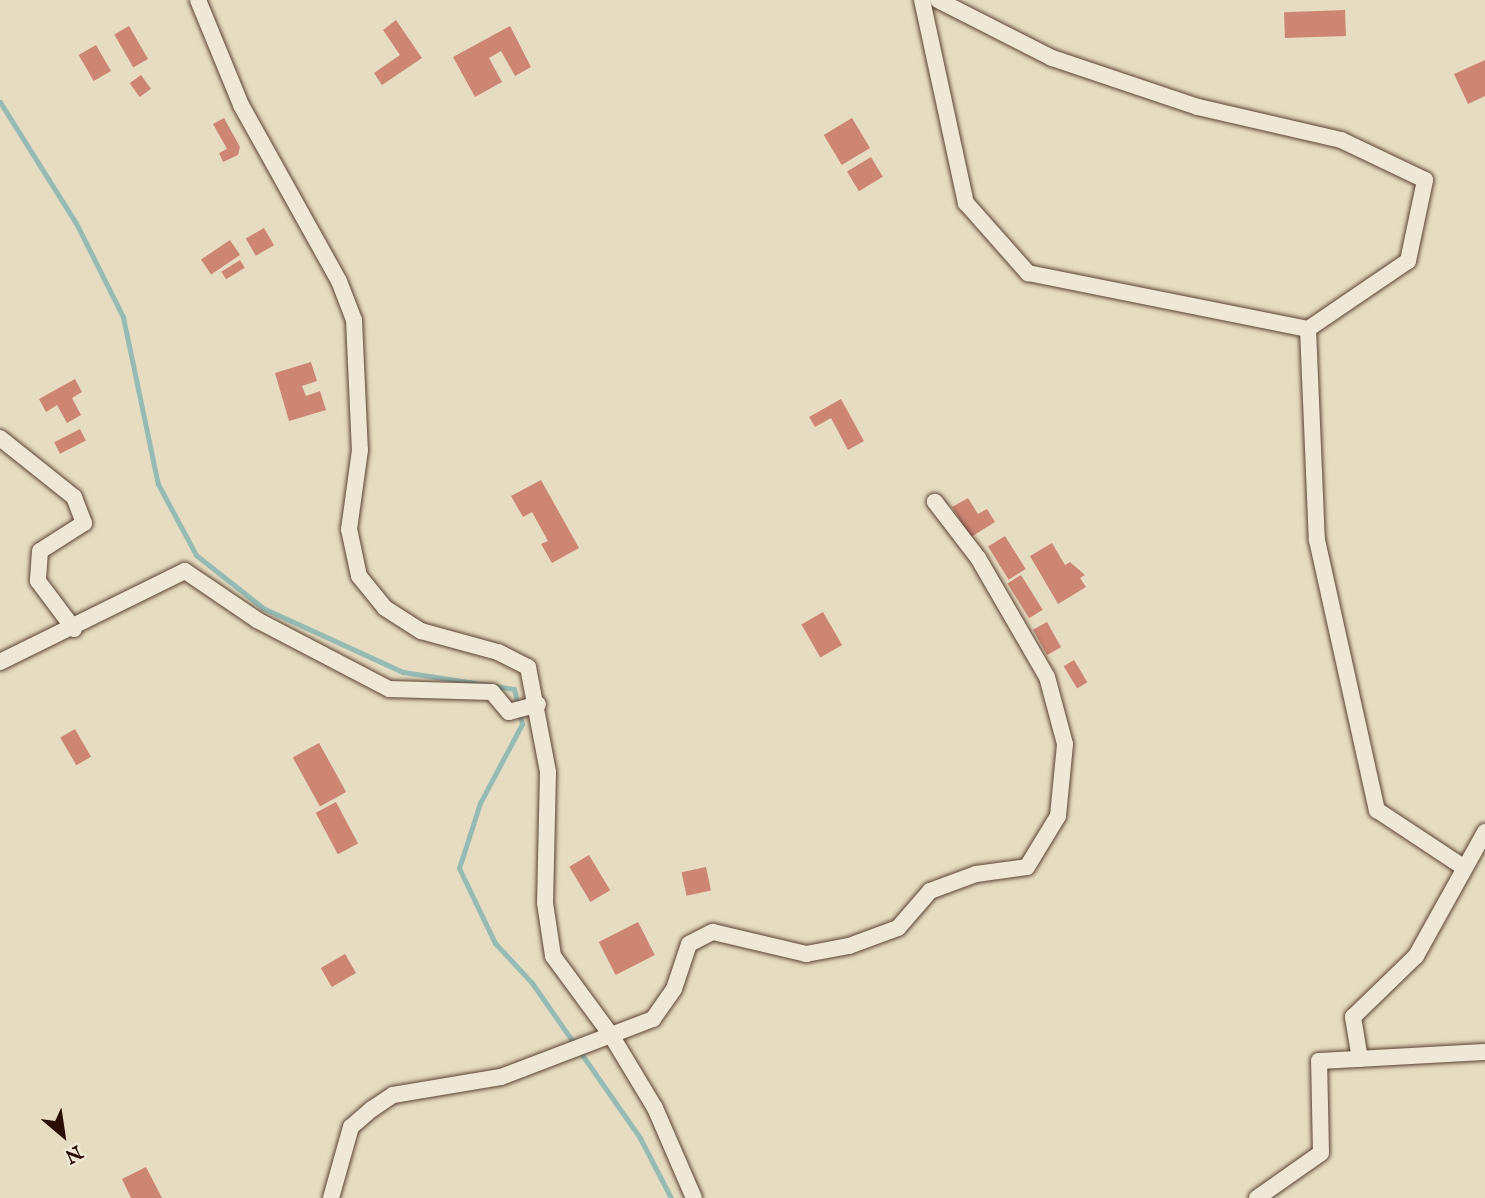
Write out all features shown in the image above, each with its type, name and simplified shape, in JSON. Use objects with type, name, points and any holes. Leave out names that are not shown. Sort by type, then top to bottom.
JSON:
[{"type":"street","points":[[198,0],[262,148],[339,281],[354,320],[360,450],[349,529],[359,576],[385,608],[421,631],[498,652],[528,667],[538,704],[548,772],[545,903],[553,956],[611,1035],[655,1108],[694,1198]]},
{"type":"street","points":[[922,0],[966,203],[1028,273],[1308,329],[1408,261],[1425,180],[1341,140],[1198,107],[1052,58],[938,0]]},
{"type":"street","points":[[1308,329],[1317,540],[1377,810],[1463,867]]},
{"type":"street","points":[[0,438],[74,497],[84,523],[40,551],[38,581],[74,629]]},
{"type":"street","points":[[331,1198],[351,1127],[393,1095],[457,1088],[562,1055],[653,1019],[674,989],[689,944],[713,932],[806,954],[849,946],[898,928],[930,891],[975,874],[1027,867],[1058,817],[1065,744],[1046,677],[978,558],[935,502]]},
{"type":"street","points":[[0,662],[74,629],[185,571],[257,620],[388,689],[492,692],[509,712],[538,704]]},
{"type":"street","points":[[1360,1059],[1353,1017],[1416,956],[1463,867],[1485,832]]},
{"type":"street","points":[[1257,1198],[1321,1153],[1319,1061],[1485,1052]]},
{"type":"building","points":[[1345,10],[1346,36],[1285,38],[1284,12]]},
{"type":"building","points":[[396,20],[422,58],[382,85],[374,73],[400,55],[383,30]]},
{"type":"building","points":[[129,26],[148,59],[133,67],[114,35]]},
{"type":"building","points":[[510,26],[531,67],[515,76],[501,51],[489,58],[502,82],[475,97],[453,57]]},
{"type":"building","points":[[96,45],[111,71],[94,81],[79,55]]},
{"type":"building","points":[[1485,60],[1485,96],[1468,104],[1454,74]]},
{"type":"building","points":[[141,75],[151,89],[140,97],[130,83]]},
{"type":"building","points":[[224,118],[240,147],[238,155],[223,162],[219,153],[227,149],[213,124]]},
{"type":"building","points":[[852,118],[870,148],[842,165],[824,135]]},
{"type":"building","points":[[871,157],[883,177],[859,191],[847,171]]},
{"type":"building","points":[[264,228],[274,245],[256,256],[246,238]]},
{"type":"building","points":[[230,240],[240,255],[211,274],[201,260]]},
{"type":"building","points":[[240,260],[245,268],[226,279],[221,272]]},
{"type":"building","points":[[311,362],[317,381],[302,386],[306,396],[320,391],[326,410],[289,421],[275,373]]},
{"type":"building","points":[[75,379],[82,392],[72,398],[81,415],[67,423],[57,405],[46,412],[39,399]]},
{"type":"building","points":[[841,399],[864,441],[848,450],[831,418],[815,427],[809,417]]},
{"type":"building","points":[[80,429],[86,441],[60,454],[54,442]]},
{"type":"building","points":[[541,480],[579,548],[552,563],[541,544],[548,541],[532,512],[523,517],[511,496]]},
{"type":"building","points":[[968,498],[978,514],[987,509],[995,522],[971,537],[952,507]]},
{"type":"building","points":[[1005,536],[1026,569],[1009,580],[988,547]]},
{"type":"building","points":[[1052,543],[1065,565],[1070,562],[1085,575],[1080,578],[1086,587],[1058,604],[1030,556]]},
{"type":"building","points":[[1021,575],[1043,610],[1029,618],[1007,583]]},
{"type":"building","points":[[823,612],[842,645],[820,657],[801,624]]},
{"type":"building","points":[[1047,622],[1061,647],[1047,655],[1033,630]]},
{"type":"building","points":[[1074,660],[1087,682],[1077,688],[1064,666]]},
{"type":"building","points":[[75,729],[91,757],[76,765],[60,738]]},
{"type":"building","points":[[319,743],[346,792],[320,807],[293,758]]},
{"type":"building","points":[[336,802],[358,843],[338,854],[316,813]]},
{"type":"building","points":[[589,855],[610,890],[590,902],[569,867]]},
{"type":"building","points":[[706,867],[711,890],[687,896],[682,872]]},
{"type":"building","points":[[638,922],[655,955],[616,975],[599,942]]},
{"type":"building","points":[[345,954],[356,973],[332,987],[321,968]]},
{"type":"building","points":[[146,1167],[162,1198],[131,1198],[122,1179]]},
{"type":"waterway","points":[[0,102],[76,223],[123,317],[158,484],[196,555],[263,608],[403,672],[514,689],[522,724],[480,803],[459,868],[495,943],[532,983],[640,1138],[671,1198]]}]
